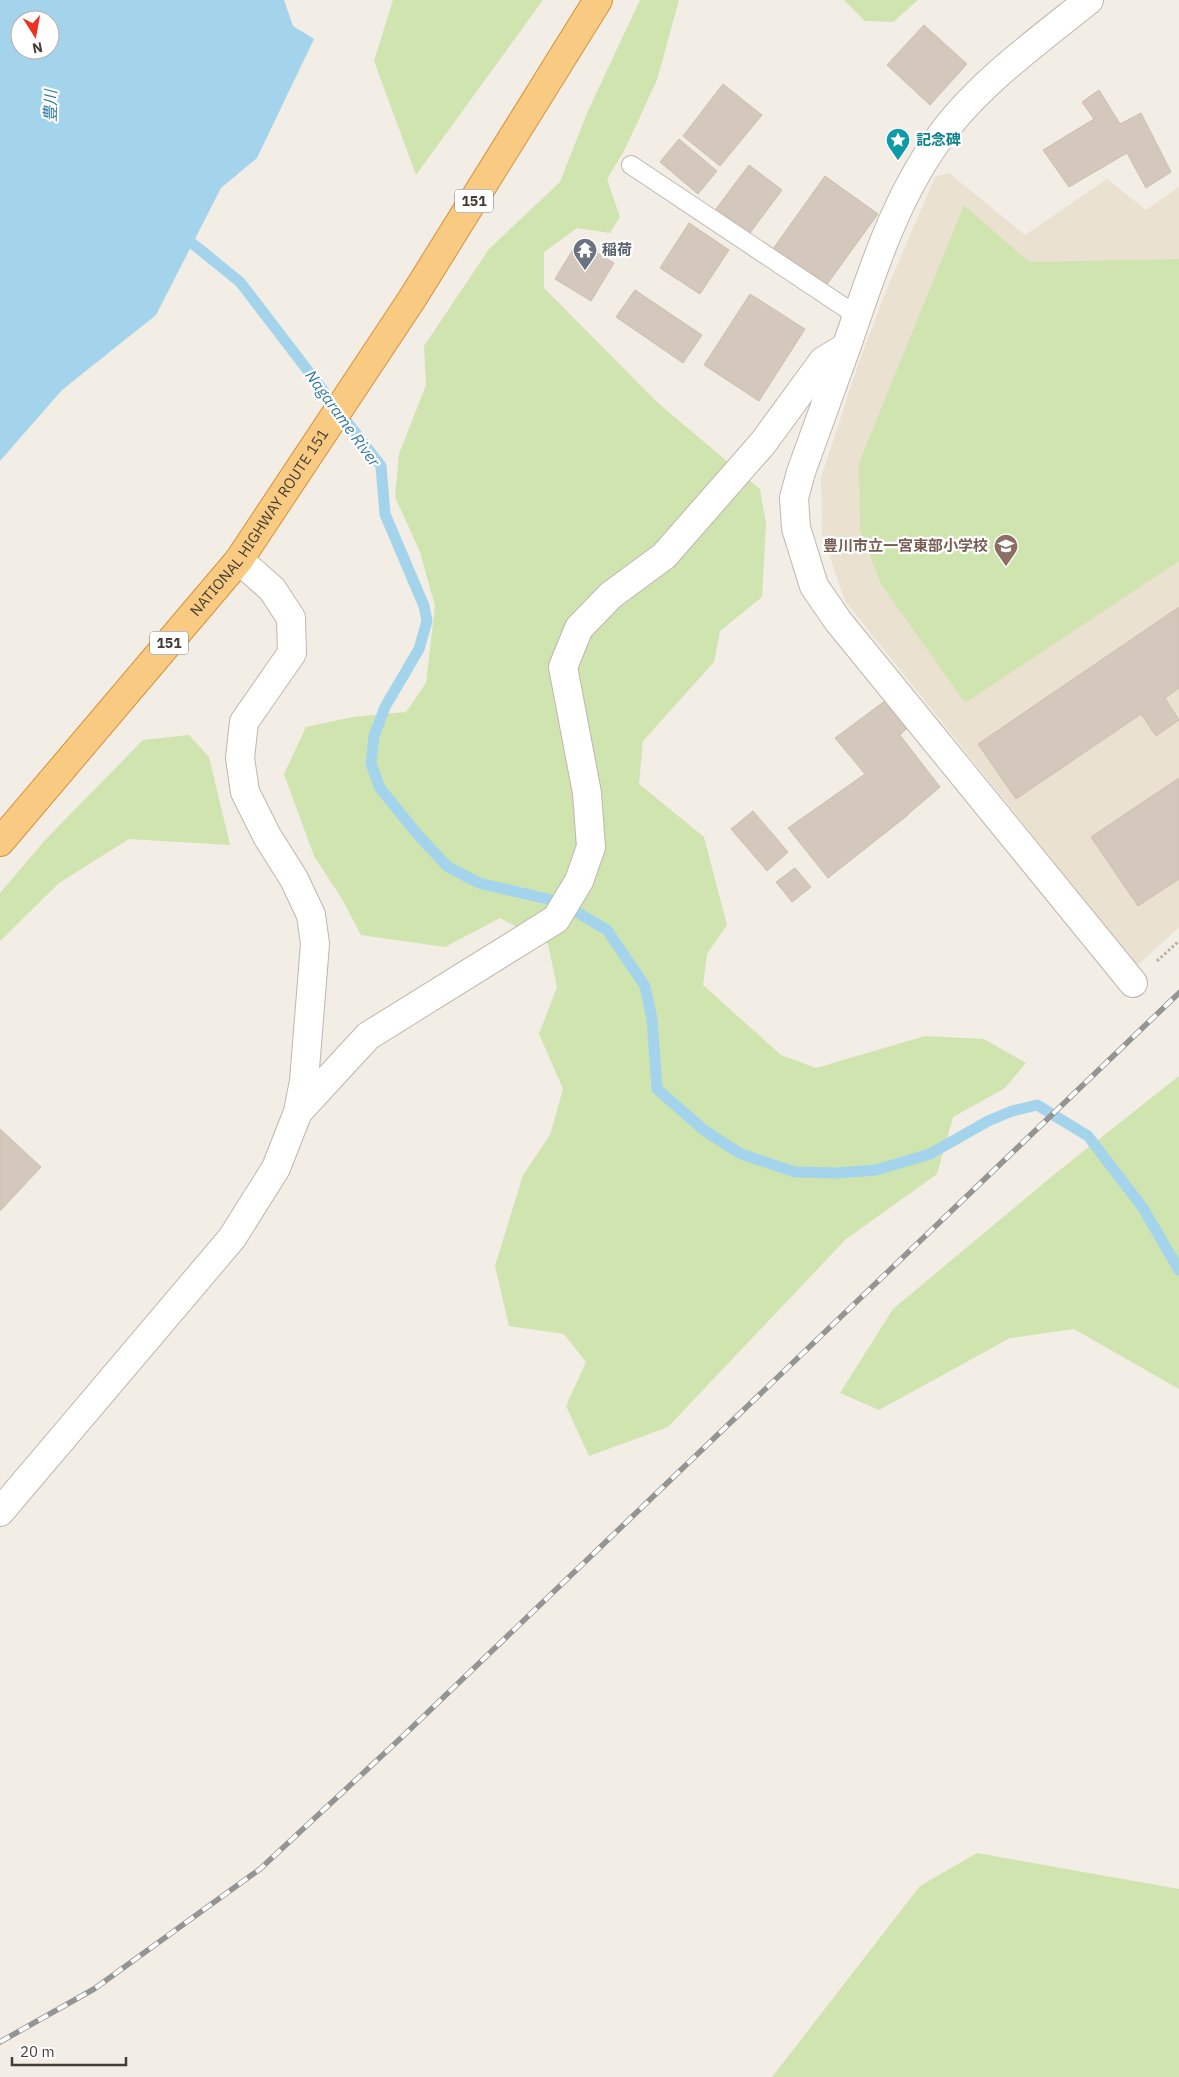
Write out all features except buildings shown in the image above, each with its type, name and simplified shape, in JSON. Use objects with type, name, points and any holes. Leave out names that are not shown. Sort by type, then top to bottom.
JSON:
[{"type":"highway","name":"NATIONAL HIGHWAY ROUTE 151","points":[[0,842],[239,560],[412,299],[598,0]]},
{"type":"street","points":[[1089,0],[1012,62],[962,111],[938,139],[912,179],[893,219],[856,315],[801,472],[794,498],[796,528],[814,586],[838,621],[1133,983]]},
{"type":"street","points":[[298,1112],[368,1036],[556,920],[579,881],[591,847],[587,793],[562,666],[579,628],[611,595],[664,556],[763,443],[823,361],[846,347]]},
{"type":"street","points":[[0,1512],[232,1238],[276,1168],[298,1112],[304,1081],[315,944],[311,915],[294,879],[267,836],[245,792],[240,758],[244,722],[292,653],[291,618],[272,589],[239,560]]},
{"type":"lane","points":[[631,165],[856,315]]},
{"type":"shaded area","name":"豊川市立一宮東部小学校","points":[[949,173],[1025,235],[1107,179],[1146,210],[1179,187],[1179,927],[1137,966],[845,601],[822,533],[821,478],[859,362],[886,291],[935,177]]},
{"type":"green space","points":[[393,0],[543,0],[416,175],[374,61]]},
{"type":"green space","points":[[640,0],[679,0],[657,80],[624,151],[607,179],[620,217],[610,233],[577,228],[544,252],[544,288],[658,403],[760,489],[766,524],[762,597],[720,631],[714,662],[643,741],[639,784],[704,837],[727,925],[707,954],[703,985],[781,1055],[816,1068],[925,1036],[984,1039],[1026,1063],[1005,1088],[953,1117],[937,1174],[846,1239],[668,1427],[589,1456],[566,1406],[586,1362],[564,1334],[509,1326],[495,1266],[523,1175],[550,1135],[563,1089],[539,1034],[557,987],[548,944],[500,918],[445,947],[361,935],[342,899],[314,856],[284,774],[306,727],[353,717],[406,712],[426,683],[435,606],[420,552],[395,497],[399,454],[426,385],[424,346],[489,249],[560,182],[587,113]]},
{"type":"green space","points":[[844,0],[918,0],[893,22],[865,21]]},
{"type":"green space","points":[[964,205],[1029,262],[1179,259],[1179,561],[965,703],[881,584],[860,531],[859,463]]},
{"type":"green space","points":[[189,735],[209,757],[230,845],[129,839],[59,883],[0,941],[0,893],[47,838],[143,740]]},
{"type":"green space","points":[[1179,1076],[1179,1389],[1074,1329],[1010,1338],[879,1410],[840,1393],[893,1309],[1056,1173]]},
{"type":"green space","points":[[977,1853],[1179,1889],[1179,2077],[772,2077],[920,1886]]},
{"type":"water","name":"豊川","points":[[0,0],[284,0],[293,26],[314,39],[257,158],[221,188],[156,315],[62,390],[0,461]]},
{"type":"waterway","name":"Nagarame River","points":[[182,235],[240,282],[381,466],[385,514],[424,606],[427,621],[419,649],[385,707],[374,736],[371,764],[380,788],[418,835],[448,867],[479,883],[560,902],[607,930],[645,986],[652,1019],[657,1089],[705,1131],[741,1154],[795,1172],[837,1173],[876,1170],[930,1154],[988,1121],[1012,1111],[1037,1105],[1088,1136],[1143,1208],[1179,1270]]},
{"type":"railway","points":[[0,2042],[94,1989],[260,1869],[402,1737],[1179,993]]},
{"type":"place","name":"記念碑","points":[[898,161]]},
{"type":"place","name":"稲荷","points":[[585,271]]},
{"type":"place","name":"豊川市立一宮東部小学校","points":[[1006,567]]}]
